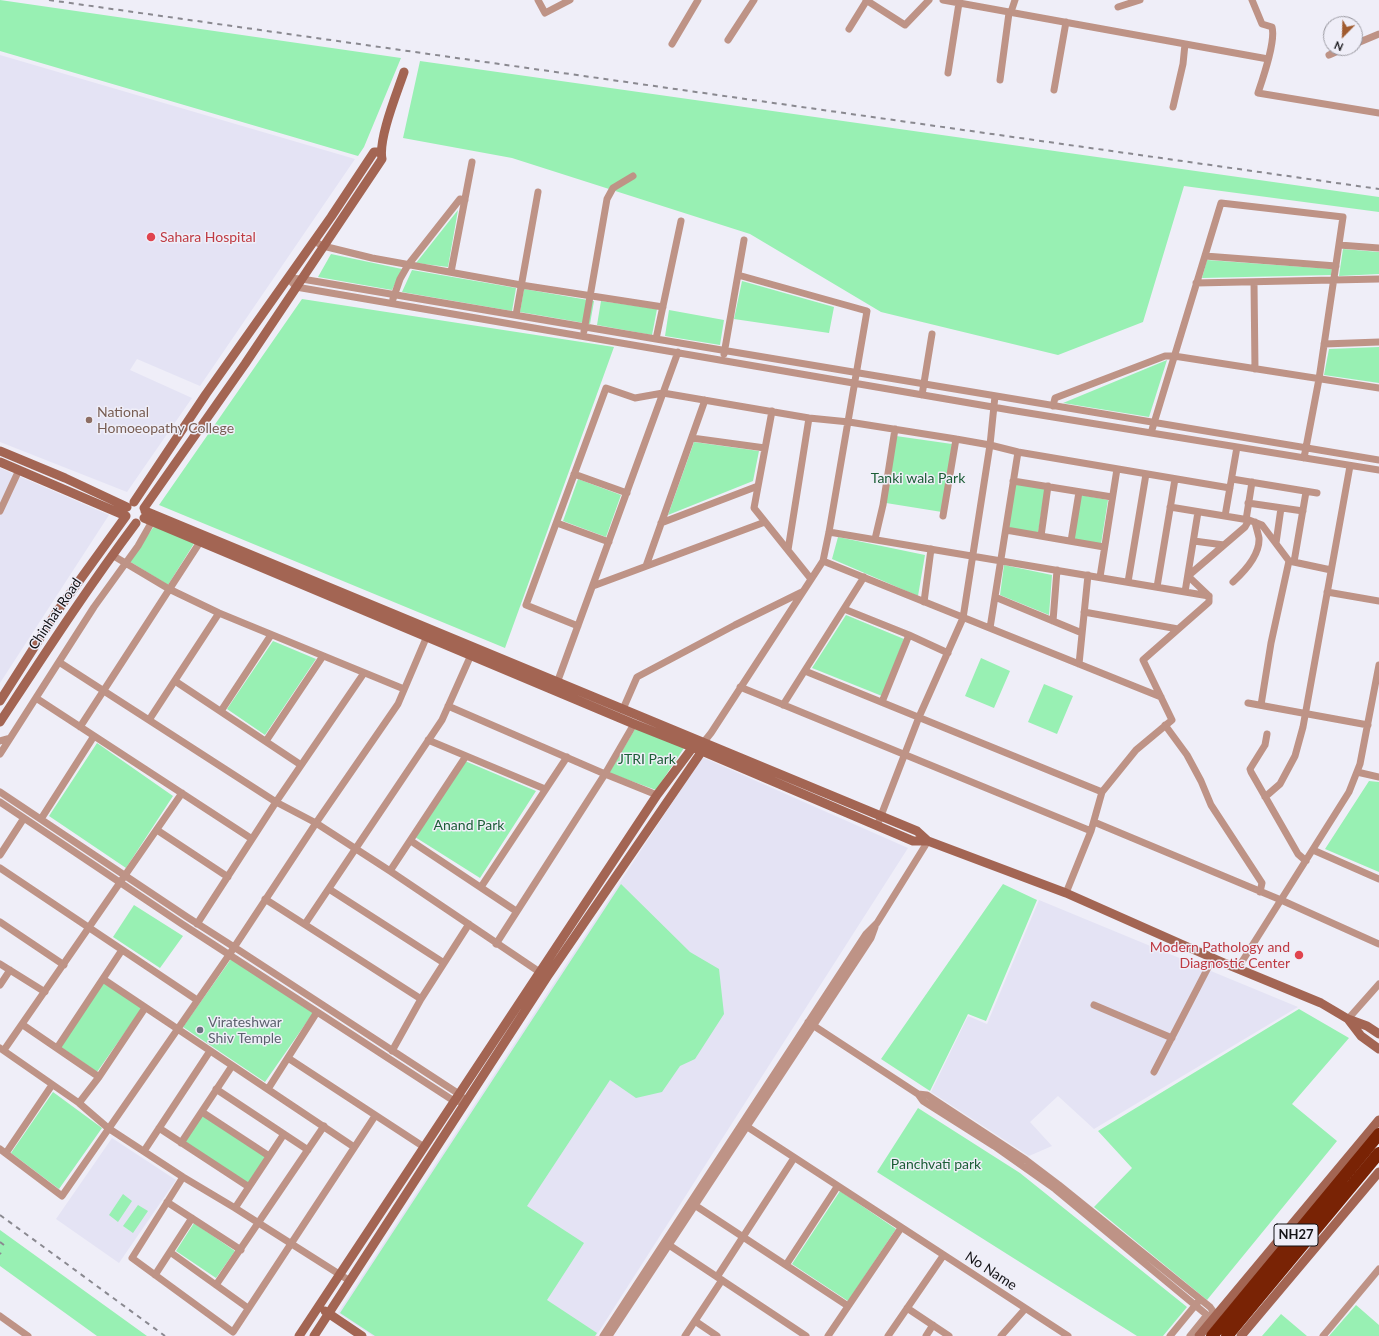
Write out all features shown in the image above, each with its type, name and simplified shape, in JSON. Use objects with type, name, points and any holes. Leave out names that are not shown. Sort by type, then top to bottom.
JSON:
[{"type":"highway","name":"NH27","points":[[1212,1336],[1379,1134]]},
{"type":"highway","name":"NH27","points":[[1227,1336],[1379,1153]]},
{"type":"street","points":[[538,0],[545,13],[570,0]]},
{"type":"street","points":[[672,44],[698,0]]},
{"type":"street","points":[[728,40],[754,0]]},
{"type":"street","points":[[848,29],[866,0],[905,25],[929,0]]},
{"type":"street","points":[[944,0],[1268,59]]},
{"type":"street","points":[[1000,80],[1009,13],[1011,12],[1015,0]]},
{"type":"street","points":[[1118,7],[1140,0]]},
{"type":"street","points":[[1252,0],[1259,20],[1262,24],[1272,27],[1273,33],[1268,59],[1258,93],[1379,113]]},
{"type":"street","points":[[948,73],[959,3]]},
{"type":"street","points":[[1054,90],[1066,22]]},
{"type":"street","points":[[1363,41],[1379,34]]},
{"type":"street","points":[[1173,107],[1183,64],[1185,44]]},
{"type":"street","name":"Chinhat Road","points":[[0,723],[49,647],[112,555],[142,515],[382,159],[381,152],[388,118],[404,72]]},
{"type":"street","points":[[0,701],[56,613],[206,394],[314,241],[374,152],[381,152]]},
{"type":"street","points":[[451,272],[472,162]]},
{"type":"street","points":[[583,336],[607,199],[613,188],[633,176]]},
{"type":"street","points":[[516,315],[538,192]]},
{"type":"street","points":[[392,303],[400,279],[408,264],[460,199],[465,200]]},
{"type":"street","points":[[1151,433],[1221,203],[1343,217],[1319,379],[1304,458]]},
{"type":"street","points":[[656,340],[681,221]]},
{"type":"street","points":[[723,360],[744,240]]},
{"type":"street","points":[[314,241],[323,246],[372,258],[521,285],[663,307]]},
{"type":"street","points":[[1339,245],[1379,248]]},
{"type":"street","points":[[1205,256],[1336,266]]},
{"type":"street","points":[[314,1336],[466,1102],[543,975],[657,795],[710,733],[823,561],[849,422],[867,311],[738,274]]},
{"type":"street","points":[[288,278],[302,279],[656,340],[1379,460]]},
{"type":"street","points":[[288,278],[296,287],[993,407],[1379,470]]},
{"type":"street","points":[[1196,283],[1379,279]]},
{"type":"street","points":[[1254,282],[1255,369]]},
{"type":"street","points":[[922,395],[932,334]]},
{"type":"street","points":[[1324,344],[1379,342]]},
{"type":"street","points":[[557,683],[678,352]]},
{"type":"street","points":[[1052,406],[1055,398],[1165,356],[1174,356],[1379,388]]},
{"type":"street","points":[[578,626],[526,605],[606,388],[635,398],[664,393],[809,418],[849,422],[956,439],[1018,452],[1230,488]]},
{"type":"street","points":[[877,826],[919,717],[963,618],[990,445],[995,396]]},
{"type":"street","points":[[646,566],[705,400]]},
{"type":"street","points":[[772,411],[754,508],[811,578]]},
{"type":"street","points":[[788,550],[809,418]]},
{"type":"street","points":[[875,539],[883,505],[895,429]]},
{"type":"street","points":[[692,438],[765,448]]},
{"type":"street","points":[[943,516],[956,439]]},
{"type":"street","points":[[1226,516],[1237,447]]},
{"type":"street","points":[[0,451],[65,478],[129,508]]},
{"type":"street","points":[[990,628],[1018,452]]},
{"type":"street","points":[[0,462],[129,508],[141,504],[142,515]]},
{"type":"street","points":[[1265,797],[1280,784],[1295,756],[1306,713],[1350,466]]},
{"type":"street","points":[[1100,577],[1116,469]]},
{"type":"street","points":[[0,511],[19,470]]},
{"type":"street","points":[[574,474],[627,494]]},
{"type":"street","points":[[1128,582],[1146,474]]},
{"type":"street","points":[[1157,587],[1175,479]]},
{"type":"street","points":[[1232,479],[1317,493]]},
{"type":"street","points":[[1013,481],[1112,497]]},
{"type":"street","points":[[1233,582],[1256,552],[1259,539],[1250,521],[1248,503],[1252,482]]},
{"type":"street","points":[[662,522],[758,486]]},
{"type":"street","points":[[1040,536],[1048,486]]},
{"type":"street","points":[[1071,541],[1079,492]]},
{"type":"street","points":[[1261,705],[1272,643],[1304,511],[1306,492]]},
{"type":"street","points":[[1248,503],[1304,511]]},
{"type":"street","points":[[1170,507],[1226,516],[1262,525],[1292,561],[1331,570]]},
{"type":"street","points":[[129,508],[130,521],[142,515],[154,518],[623,709],[699,747],[877,826],[913,841],[928,841],[1066,894],[1321,1003],[1348,1019],[1367,1026],[1379,1034]]},
{"type":"street","points":[[1276,543],[1281,508]]},
{"type":"street","points":[[1185,592],[1198,512]]},
{"type":"street","points":[[154,518],[200,542],[634,724],[699,747],[880,816],[917,831],[928,841]]},
{"type":"street","points":[[0,754],[94,607],[138,546],[154,518]]},
{"type":"street","points":[[1188,576],[1246,527],[1250,521]]},
{"type":"street","points":[[592,586],[765,522]]},
{"type":"street","points":[[557,523],[609,542]]},
{"type":"street","points":[[1006,530],[1104,547]]},
{"type":"street","points":[[829,532],[1209,596]]},
{"type":"street","points":[[1194,541],[1224,545]]},
{"type":"street","points":[[80,726],[200,542]]},
{"type":"street","points":[[924,602],[931,549]]},
{"type":"street","points":[[112,555],[169,588],[219,613],[404,689]]},
{"type":"street","points":[[823,561],[1161,697]]},
{"type":"street","points":[[1053,621],[1057,570]]},
{"type":"street","points":[[1079,664],[1088,575]]},
{"type":"street","points":[[1066,894],[1091,831],[1102,792],[1136,750],[1172,720],[1143,660],[1209,602],[1209,596],[1188,576]]},
{"type":"street","points":[[784,705],[864,577]]},
{"type":"street","points":[[623,709],[637,677],[735,624],[802,592]]},
{"type":"street","points":[[1327,592],[1379,601]]},
{"type":"street","points":[[995,597],[1082,633]]},
{"type":"street","points":[[844,609],[909,635],[948,653]]},
{"type":"street","points":[[1084,612],[1178,629]]},
{"type":"street","points":[[149,720],[219,613]]},
{"type":"street","points":[[221,712],[271,635]]},
{"type":"street","points":[[882,702],[909,635]]},
{"type":"street","points":[[52,1085],[3,1151],[62,1196],[197,1000],[230,955],[265,899],[398,704],[427,636]]},
{"type":"street","points":[[305,924],[442,720],[471,655]]},
{"type":"street","points":[[266,741],[323,656]]},
{"type":"street","points":[[59,662],[276,802],[316,823],[390,870],[543,975]]},
{"type":"street","points":[[1238,968],[1349,792],[1360,764],[1379,665]]},
{"type":"street","points":[[805,671],[1102,792]]},
{"type":"street","points":[[197,924],[276,802],[364,673]]},
{"type":"street","points":[[0,693],[13,680]]},
{"type":"street","points":[[175,680],[301,765]]},
{"type":"street","points":[[740,687],[1091,831]]},
{"type":"street","points":[[36,698],[252,839]]},
{"type":"street","points":[[1248,703],[1368,725]]},
{"type":"street","points":[[448,706],[657,795]]},
{"type":"street","points":[[496,944],[605,774],[634,724]]},
{"type":"street","points":[[1165,725],[1187,755],[1201,781],[1211,805],[1262,883],[1260,892]]},
{"type":"street","points":[[1267,734],[1265,745],[1250,770],[1298,854],[1306,860]]},
{"type":"street","points":[[41,819],[94,736]]},
{"type":"street","points":[[0,741],[10,738]]},
{"type":"street","points":[[428,740],[545,789]]},
{"type":"street","points":[[299,1336],[456,1098],[543,975],[699,747]]},
{"type":"street","points":[[390,870],[411,841],[466,756]]},
{"type":"street","points":[[481,887],[567,757]]},
{"type":"street","points":[[1357,772],[1379,777]]},
{"type":"street","points":[[0,792],[197,924],[392,1051],[456,1098]]},
{"type":"street","points":[[182,793],[23,1025],[2,1049],[79,1103],[108,1128],[183,1177],[350,1281]]},
{"type":"street","points":[[0,802],[275,985],[456,1098],[466,1102]]},
{"type":"street","points":[[0,855],[24,818]]},
{"type":"street","points":[[1094,822],[1281,900],[1379,944]]},
{"type":"street","points":[[157,830],[228,877]]},
{"type":"street","points":[[411,841],[516,911]]},
{"type":"street","points":[[603,1336],[811,1024],[866,934],[877,923],[928,841]]},
{"type":"street","points":[[1313,850],[1379,879]]},
{"type":"street","points":[[0,868],[197,1000]]},
{"type":"street","points":[[329,889],[444,963]]},
{"type":"street","points":[[265,899],[421,999]]},
{"type":"street","points":[[0,922],[64,965]]},
{"type":"street","points":[[392,1051],[421,999],[469,924]]},
{"type":"street","points":[[57,1048],[122,950]]},
{"type":"street","points":[[1154,1072],[1213,958]]},
{"type":"street","points":[[0,964],[45,992]]},
{"type":"street","points":[[268,969],[275,985]]},
{"type":"street","points":[[0,985],[10,970]]},
{"type":"street","points":[[103,979],[354,1147]]},
{"type":"street","points":[[1348,1019],[1379,984]]},
{"type":"street","points":[[1094,1005],[1172,1038]]},
{"type":"street","points":[[79,1103],[99,1077],[145,1008]]},
{"type":"street","points":[[268,1089],[317,1012]]},
{"type":"street","points":[[1348,1019],[1361,1036],[1379,1050]]},
{"type":"street","points":[[811,1024],[918,1094],[923,1101],[994,1146],[1055,1189],[1198,1302],[1210,1308],[1211,1316],[1199,1336]]},
{"type":"street","points":[[23,1025],[99,1077]]},
{"type":"street","points":[[144,1151],[210,1051]]},
{"type":"street","points":[[288,1058],[424,1147]]},
{"type":"street","points":[[181,1143],[232,1066]]},
{"type":"street","points":[[216,1089],[308,1150]]},
{"type":"street","points":[[202,1112],[269,1156]]},
{"type":"street","points":[[183,1177],[132,1258],[233,1332],[290,1243],[375,1116]]},
{"type":"street","points":[[1190,1336],[1211,1316],[1379,1120]]},
{"type":"street","name":"No Name","points":[[744,1125],[837,1187],[1068,1336]]},
{"type":"street","points":[[216,1285],[324,1126]]},
{"type":"street","points":[[159,1128],[249,1187]]},
{"type":"street","points":[[234,1208],[284,1134]]},
{"type":"street","points":[[685,1336],[695,1322],[743,1237],[794,1158]]},
{"type":"street","points":[[1211,1316],[1241,1336],[1379,1172]]},
{"type":"street","points":[[786,1265],[837,1187]]},
{"type":"street","points":[[167,1202],[241,1250]]},
{"type":"street","points":[[692,1204],[848,1306]]},
{"type":"street","points":[[610,1336],[669,1245],[692,1204]]},
{"type":"street","points":[[155,1275],[192,1218]]},
{"type":"street","points":[[828,1336],[901,1228]]},
{"type":"street","points":[[669,1245],[806,1336]]},
{"type":"street","points":[[170,1252],[248,1308]]},
{"type":"street","points":[[888,1336],[943,1256]]},
{"type":"street","points":[[1323,1336],[1379,1269]]},
{"type":"street","points":[[1170,1336],[1198,1302]]},
{"type":"street","points":[[320,1305],[328,1314],[362,1336]]},
{"type":"street","points":[[907,1308],[949,1336]]},
{"type":"street","points":[[1001,1336],[1025,1309]]},
{"type":"street","points":[[0,1316],[28,1336]]},
{"type":"street","points":[[695,1322],[717,1336]]},
{"type":"street","points":[[926,1336],[933,1325]]},
{"type":"street","points":[[14,1336],[19,1330]]},
{"type":"shaded area","name":"Sahara Hospital","points":[[0,55],[355,159],[200,386],[137,359],[130,370],[192,398],[127,492],[0,442]]},
{"type":"shaded area","points":[[0,468],[109,515],[0,683]]},
{"type":"shaded area","points":[[702,757],[908,848],[596,1336],[373,1336],[338,1313]]},
{"type":"shaded area","points":[[1039,900],[1298,1007],[1094,1129],[1058,1096],[1030,1122],[1052,1146],[1029,1156],[931,1092],[968,1016],[987,1024]]},
{"type":"shaded area","points":[[112,1138],[176,1180],[119,1263],[56,1219]]},
{"type":"green space","points":[[0,0],[401,58],[364,147],[358,156],[0,51]]},
{"type":"green space","points":[[420,61],[1379,197],[1379,212],[1184,186],[1143,322],[1058,355],[881,312],[750,234],[512,158],[403,138]]},
{"type":"green space","points":[[458,210],[448,267],[416,263]]},
{"type":"green space","points":[[1343,249],[1379,252],[1379,274],[1339,276]]},
{"type":"green space","points":[[331,254],[402,269],[392,290],[318,277]]},
{"type":"green space","points":[[1207,260],[1332,269],[1331,275],[1202,278]]},
{"type":"green space","points":[[412,270],[516,288],[512,311],[402,292]]},
{"type":"green space","points":[[742,281],[834,307],[829,333],[734,319]]},
{"type":"green space","points":[[524,289],[594,301],[590,324],[520,312]]},
{"type":"green space","points":[[302,299],[614,347],[505,648],[159,505]]},
{"type":"green space","points":[[601,301],[657,309],[652,335],[597,325]]},
{"type":"green space","points":[[669,310],[724,320],[720,345],[665,336]]},
{"type":"green space","points":[[1379,347],[1379,383],[1324,375],[1329,349]]},
{"type":"green space","points":[[1167,360],[1149,417],[1063,403]]},
{"type":"green space","name":"Tanki wala Park","points":[[896,436],[952,444],[942,512],[886,503]]},
{"type":"green space","points":[[694,442],[759,451],[753,481],[668,515]]},
{"type":"green space","points":[[578,479],[621,495],[606,537],[563,521]]},
{"type":"green space","points":[[1015,484],[1045,489],[1038,533],[1008,528]]},
{"type":"green space","points":[[1081,495],[1108,500],[1101,544],[1073,540]]},
{"type":"green space","points":[[155,525],[195,542],[168,585],[129,561]]},
{"type":"green space","points":[[838,537],[925,555],[918,596],[832,559]]},
{"type":"green space","points":[[1004,565],[1052,575],[1049,615],[1000,595]]},
{"type":"green space","points":[[846,615],[904,639],[882,696],[812,668]]},
{"type":"green space","points":[[273,641],[316,659],[265,735],[227,709]]},
{"type":"green space","points":[[981,658],[1010,671],[994,708],[965,696]]},
{"type":"green space","points":[[1044,684],[1073,696],[1057,734],[1028,722]]},
{"type":"green space","name":"JTRI Park","points":[[638,724],[686,745],[656,790],[609,773]]},
{"type":"green space","points":[[97,743],[173,796],[126,868],[49,816]]},
{"type":"green space","name":"Anand Park","points":[[465,761],[536,791],[480,878],[415,837]]},
{"type":"green space","points":[[1369,781],[1379,782],[1379,872],[1325,849]]},
{"type":"green space","points":[[621,884],[690,952],[719,969],[724,1014],[695,1059],[680,1066],[662,1092],[636,1098],[610,1080],[527,1206],[584,1243],[547,1300],[597,1333],[595,1336],[375,1336],[340,1313]]},
{"type":"green space","points":[[1003,884],[1037,900],[986,1021],[968,1014],[930,1091],[881,1059]]},
{"type":"green space","points":[[134,905],[183,936],[160,968],[113,937]]},
{"type":"green space","points":[[231,959],[313,1013],[265,1082],[183,1027]]},
{"type":"green space","points":[[104,982],[142,1008],[97,1072],[61,1047]]},
{"type":"green space","points":[[1299,1009],[1349,1038],[1292,1104],[1337,1141],[1207,1300],[1094,1207],[1132,1168],[1098,1131]]},
{"type":"green space","points":[[53,1092],[102,1128],[59,1189],[11,1153]]},
{"type":"green space","name":"Panchvati park","points":[[918,1108],[1020,1173],[1187,1307],[1163,1336],[1137,1336],[877,1172]]},
{"type":"green space","points":[[202,1113],[266,1157],[248,1185],[184,1141]]},
{"type":"green space","points":[[840,1191],[896,1229],[848,1301],[792,1264]]},
{"type":"green space","points":[[123,1194],[132,1201],[118,1222],[109,1215]]},
{"type":"green space","points":[[138,1205],[148,1211],[133,1233],[123,1226]]},
{"type":"green space","points":[[194,1223],[235,1251],[216,1278],[176,1251]]},
{"type":"green space","points":[[0,1230],[147,1336],[97,1336],[0,1266]]},
{"type":"green space","points":[[1356,1305],[1379,1325],[1379,1336],[1329,1336]]},
{"type":"green space","points":[[1281,1314],[1307,1336],[1262,1336]]},
{"type":"railway","points":[[49,0],[1379,189]]},
{"type":"railway","points":[[0,1215],[165,1336]]},
{"type":"railway","points":[[0,1242],[4,1245]]},
{"type":"place","name":"Sahara Hospital","points":[[151,237]]},
{"type":"place","name":"National Homoeopathy College","points":[[89,420]]},
{"type":"place","name":"Modern Pathology and Diagnostic Center","points":[[1299,955]]},
{"type":"place","name":"Virateshwar Shiv Temple","points":[[200,1030]]}]
